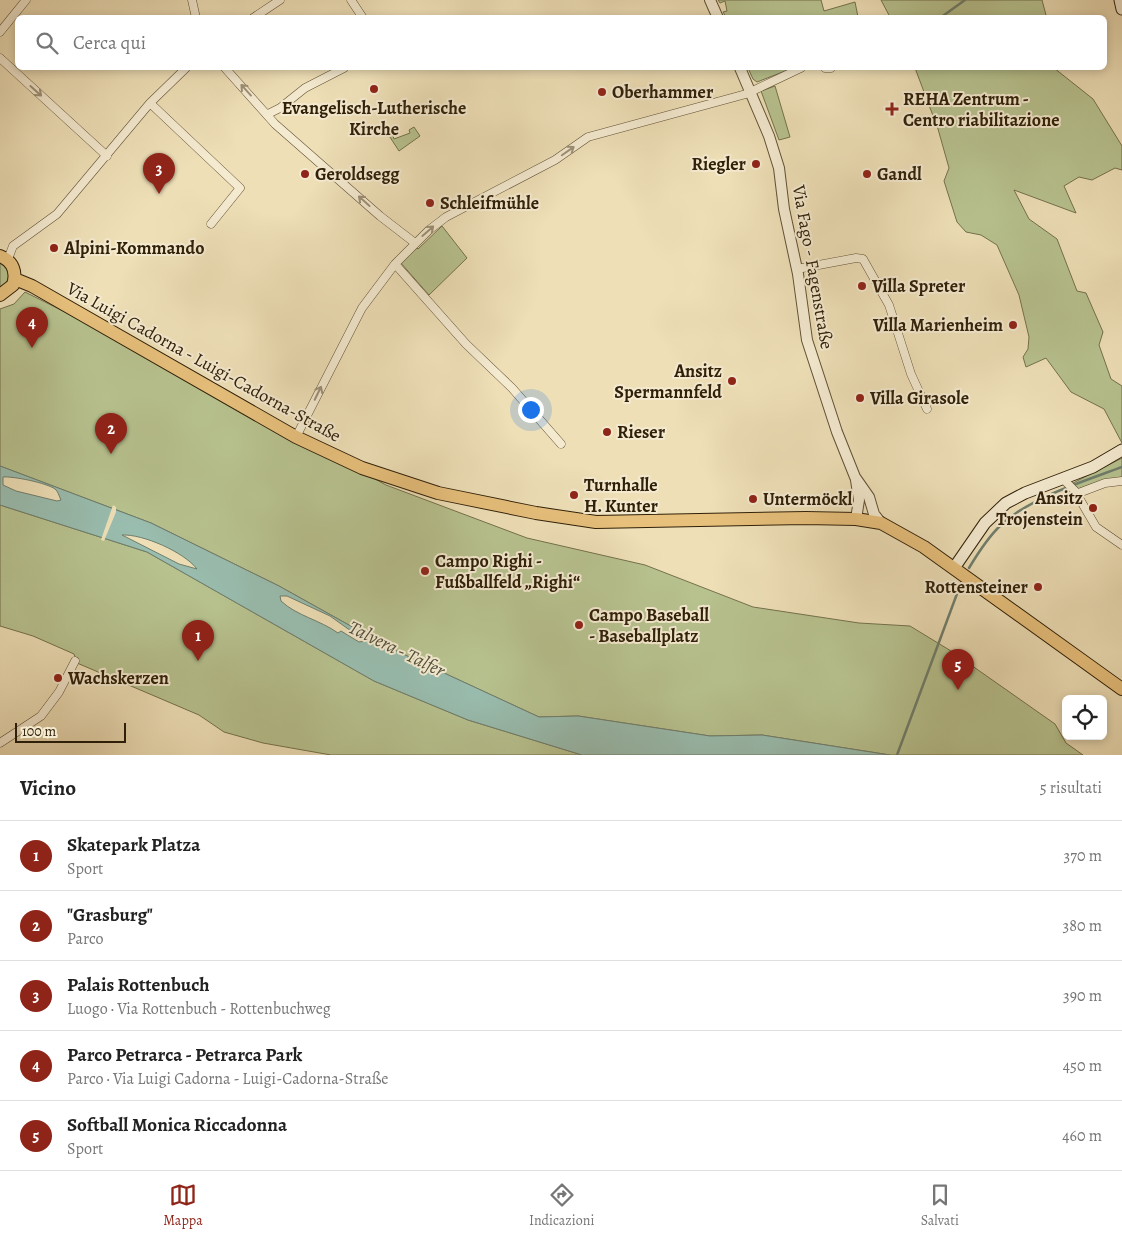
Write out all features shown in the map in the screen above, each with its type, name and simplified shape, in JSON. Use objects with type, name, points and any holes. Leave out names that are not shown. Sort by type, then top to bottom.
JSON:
[{"type":"main road","points":[[1120,0],[1122,9]]},
{"type":"main road","points":[[0,295],[8,290],[15,279],[13,266],[4,258]]},
{"type":"main road","name":"Via Luigi Cadorna - Luigi-Cadorna-Straße","points":[[15,279],[32,286],[296,437],[362,468],[438,493],[596,522],[856,519],[881,523],[904,534],[954,568],[1122,689]]},
{"type":"main road","points":[[954,568],[977,533],[998,510],[1025,493],[1065,481],[1122,450]]},
{"type":"street","points":[[0,32],[26,0]]},
{"type":"street","points":[[192,0],[195,15]]},
{"type":"street","points":[[258,15],[280,0]]},
{"type":"street","points":[[351,0],[361,15]]},
{"type":"street","points":[[710,0],[717,15]]},
{"type":"street","points":[[0,58],[108,156]]},
{"type":"street","points":[[4,258],[13,246],[57,214],[108,156],[150,103],[184,70]]},
{"type":"street","points":[[227,70],[315,160],[415,243]]},
{"type":"street","points":[[268,114],[280,108],[305,88],[340,70]]},
{"type":"street","name":"Via Fago - Fagenstraße","points":[[741,70],[770,136],[779,168],[785,216],[797,269],[807,340],[836,432],[855,476],[869,497],[874,514],[881,523]]},
{"type":"street","points":[[296,437],[357,316],[395,264],[415,243],[446,217],[555,160],[588,137],[750,92],[797,70]]},
{"type":"street","points":[[150,103],[240,188],[211,224]]},
{"type":"street","points":[[797,269],[856,258],[863,259],[889,305],[911,374],[927,409]]},
{"type":"street","points":[[395,264],[466,344],[512,388],[561,444]]},
{"type":"street","name":"Via Fago - Fagenstraße","points":[[855,476],[859,500],[856,519]]},
{"type":"street","points":[[1065,481],[1075,492],[1084,511],[1096,527],[1122,545]]},
{"type":"street","points":[[1075,492],[1105,483],[1122,481]]},
{"type":"street","points":[[0,743],[41,716],[59,692],[75,661]]},
{"type":"green space","points":[[718,0],[821,0],[824,11],[855,2],[858,15],[725,15],[723,12],[727,11],[725,1],[720,3]]},
{"type":"green space","points":[[881,0],[1042,0],[1046,15],[889,15]]},
{"type":"green space","points":[[749,70],[788,70],[757,82],[753,79]]},
{"type":"green space","points":[[916,70],[1057,70],[1093,99],[1122,146],[1122,170],[1115,168],[1092,180],[1079,177],[1064,186],[1076,213],[1014,190],[1029,219],[1057,239],[1077,291],[1086,293],[1103,332],[1099,345],[1111,379],[1122,386],[1122,443],[1104,409],[1071,392],[1046,358],[1026,367],[1023,357],[1028,349],[1029,337],[1019,295],[997,245],[981,235],[966,232],[957,222],[944,181],[949,168],[938,129]]},
{"type":"green space","points":[[775,86],[790,137],[779,140],[761,91]]},
{"type":"green space","points":[[390,127],[394,139],[410,133],[409,130],[414,127],[420,136],[399,151],[384,128]]},
{"type":"green space","points":[[442,226],[467,258],[429,295],[400,262],[418,249]]},
{"type":"green space","points":[[0,261],[7,268],[9,275],[4,286],[0,289]]},
{"type":"green space","points":[[25,292],[125,342],[386,485],[527,538],[645,565],[753,607],[859,623],[910,626],[951,651],[1055,724],[1062,736],[1062,740],[1083,755],[890,755],[762,735],[710,736],[578,716],[539,717],[390,648],[279,586],[151,523],[0,466],[0,309],[14,304]]},
{"type":"green space","points":[[1122,458],[1122,483],[1101,481],[1078,489],[1073,483]]},
{"type":"green space","points":[[0,505],[147,552],[374,681],[468,720],[582,755],[331,755],[263,743],[224,732],[199,715],[77,663],[74,654],[33,636],[0,626]]},
{"type":"shaded area","points":[[0,466],[151,523],[279,586],[390,648],[539,717],[578,716],[710,736],[762,735],[890,755],[582,755],[468,720],[374,681],[147,552],[0,505]],"holes":[[[3,477],[45,484],[55,489],[61,500],[57,501],[16,491],[3,485]],[[122,535],[131,535],[162,545],[183,556],[197,569],[179,564]],[[280,596],[287,596],[330,616],[365,641],[359,642],[341,631],[338,633],[281,601]]]},
{"type":"pier","points":[[113,505],[116,507],[116,512],[104,541],[101,540]]},
{"type":"waterway","points":[[944,15],[965,0]]},
{"type":"waterway","points":[[969,568],[992,535],[1013,515],[1042,498],[1122,467]]},
{"type":"waterway","points":[[897,755],[961,583]]},
{"type":"place","name":"Evangelisch-Lutherische Kirche","points":[[374,89]]},
{"type":"place","name":"Oberhammer","points":[[602,92]]},
{"type":"place","name":"REHA Zentrum - Centro riabilitazione","points":[[892,109]]},
{"type":"place","name":"Riegler","points":[[756,164]]},
{"type":"place","name":"Geroldsegg","points":[[305,174]]},
{"type":"place","name":"Gandl","points":[[867,174]]},
{"type":"place","name":"Palais Rottenbuch","points":[[159,194]]},
{"type":"place","name":"Schleifmühle","points":[[430,203]]},
{"type":"place","name":"Alpini-Kommando","points":[[54,248]]},
{"type":"place","name":"Villa Spreter","points":[[862,286]]},
{"type":"place","name":"Villa Marienheim","points":[[1013,325]]},
{"type":"place","name":"Parco Petrarca - Petrarca Park","points":[[32,348]]},
{"type":"place","name":"Ansitz Spermannfeld","points":[[732,381]]},
{"type":"place","name":"Villa Girasole","points":[[860,398]]},
{"type":"place","name":"Rieser","points":[[607,432]]},
{"type":"place","name":"\"Grasburg\"","points":[[111,454]]},
{"type":"place","name":"Turnhalle H. Kunter","points":[[574,495]]},
{"type":"place","name":"Untermöckl","points":[[753,499]]},
{"type":"place","name":"Ansitz Trojenstein","points":[[1093,508]]},
{"type":"place","name":"Campo Righi - Fußballfeld „Righi“","points":[[425,571]]},
{"type":"place","name":"Rottensteiner","points":[[1038,587]]},
{"type":"place","name":"Campo Baseball - Baseballplatz","points":[[579,625]]},
{"type":"place","name":"Skatepark Platza","points":[[198,661]]},
{"type":"place","name":"Wachskerzen","points":[[58,678]]},
{"type":"place","name":"Softball Monica Riccadonna","points":[[958,690]]},
{"type":"water label","name":"Talvera - Talfer","points":[[397,648]]}]
